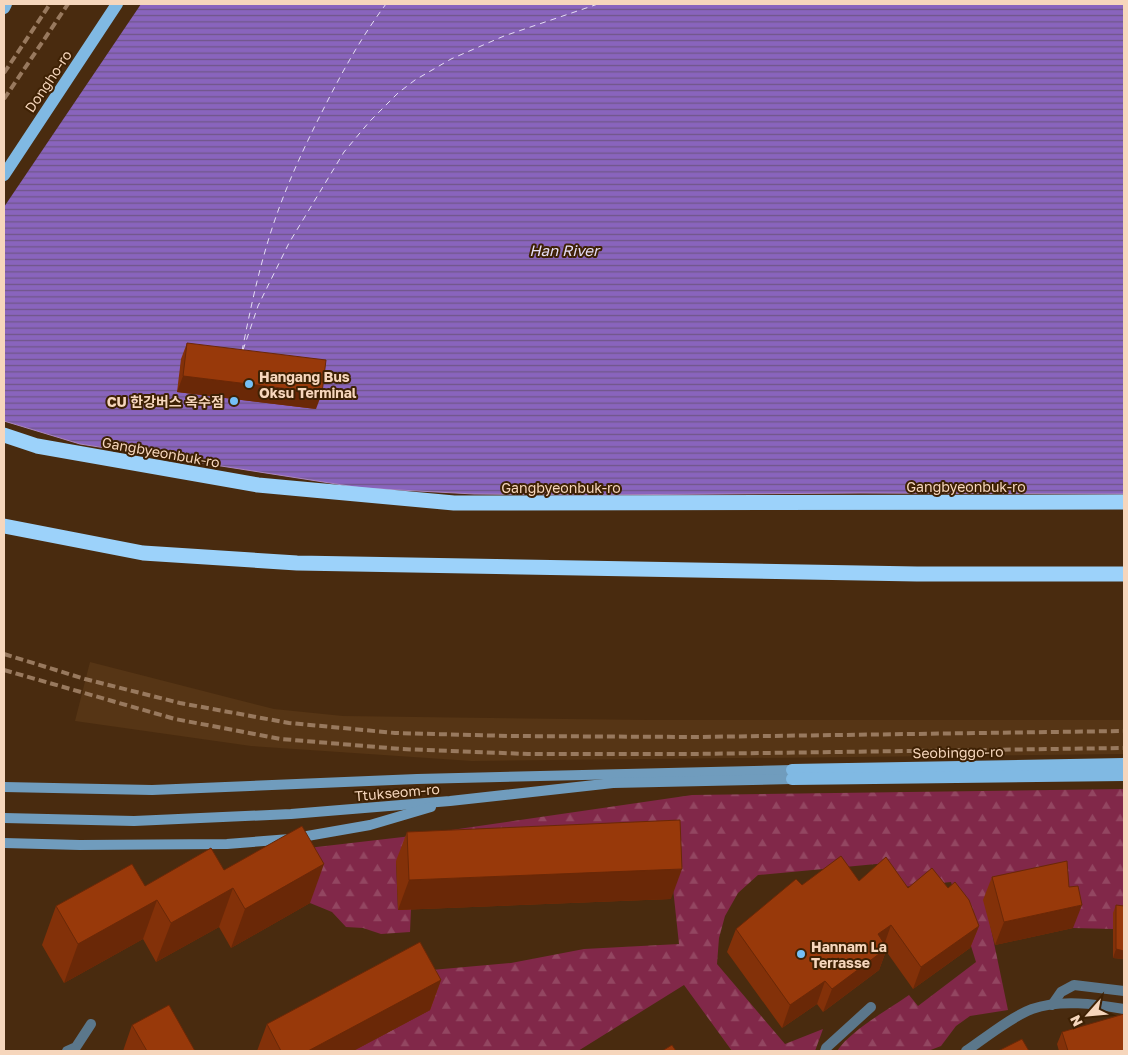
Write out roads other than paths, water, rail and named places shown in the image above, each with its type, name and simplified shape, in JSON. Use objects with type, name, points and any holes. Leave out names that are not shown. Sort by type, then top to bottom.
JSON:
[{"type":"highway","name":"Gangbyeonbuk-ro","points":[[4,435],[36,446],[258,486],[454,503],[1124,502]]},
{"type":"highway","points":[[4,526],[143,553],[297,563],[917,574],[1124,574]]},
{"type":"main road","points":[[4,8],[6,4]]},
{"type":"main road","name":"Dongho-ro","points":[[4,175],[117,4]]},
{"type":"main road","name":"Seobinggo-ro","points":[[792,774],[1124,764]]},
{"type":"main road","name":"Seobinggo-ro","points":[[792,774],[1124,775]]},
{"type":"main road","name":"Ttukseom-ro","points":[[4,786],[152,790],[417,779],[792,774]]},
{"type":"main road","name":"Ttukseom-ro","points":[[4,818],[134,820],[261,816],[450,801],[613,782],[792,774]]},
{"type":"main road","points":[[4,843],[80,845],[217,844],[290,839],[370,825],[450,801]]},
{"type":"street","points":[[1052,1005],[1061,992],[1074,985],[1124,991]]},
{"type":"street","points":[[966,1051],[1022,1014],[1038,1008],[1069,1003],[1124,1009]]},
{"type":"street","points":[[825,1051],[870,1007]]},
{"type":"street","points":[[67,1051],[76,1047],[91,1024]]},
{"type":"water","name":"Han River","points":[[4,4],[1124,4],[1124,494],[585,495],[474,494],[362,488],[80,444],[4,421]]},
{"type":"railway","points":[[4,73],[50,4]]},
{"type":"railway","points":[[4,99],[68,4]]},
{"type":"railway","points":[[4,654],[85,679],[180,703],[289,723],[395,733],[696,737],[1124,731]]},
{"type":"railway","points":[[4,670],[175,719],[281,739],[401,749],[528,754],[691,754],[1124,748]]},
{"type":"place","name":"Hangang Bus Oksu Terminal","points":[[249,384]]},
{"type":"place","name":"CU 한강버스 옥수점","points":[[234,401]]},
{"type":"place","name":"Hannam La Terrasse","points":[[801,954]]}]
